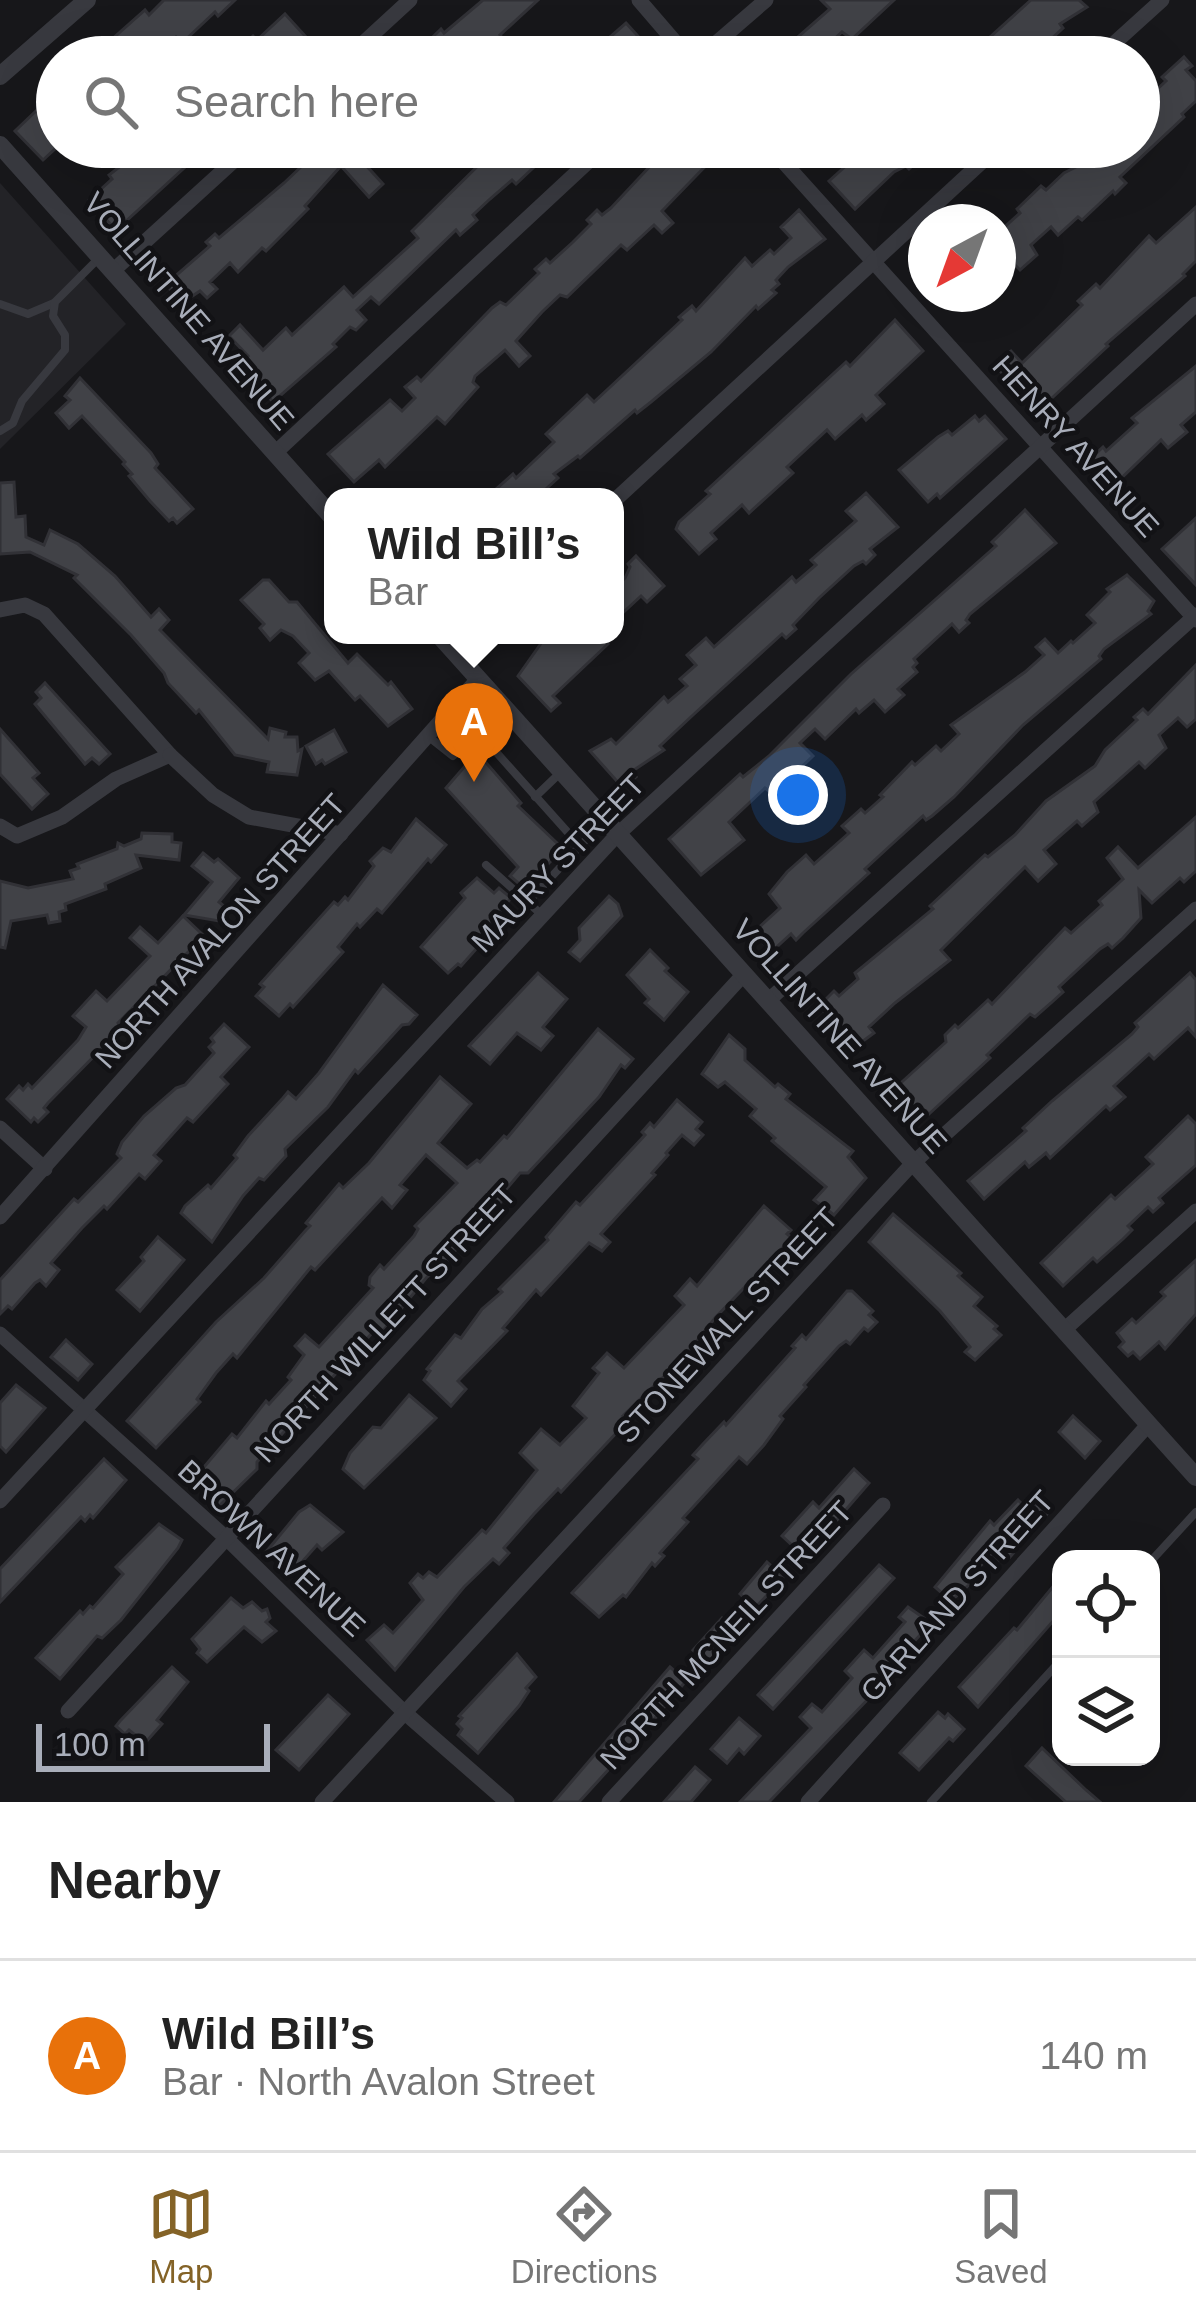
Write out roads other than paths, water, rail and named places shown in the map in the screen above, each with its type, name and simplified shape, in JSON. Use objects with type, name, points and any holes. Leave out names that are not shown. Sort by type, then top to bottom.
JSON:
[{"type":"street","points":[[45,36],[86,0]]},
{"type":"street","points":[[371,36],[410,0]]},
{"type":"street","points":[[639,0],[670,36]]},
{"type":"street","points":[[724,36],[766,0]]},
{"type":"street","points":[[1122,36],[1162,0]]},
{"type":"street","points":[[0,76],[36,44]]},
{"type":"street","name":"VOLLINTINE AVENUE","points":[[0,145],[8,168],[109,262],[324,508]]},
{"type":"street","points":[[109,262],[223,168]]},
{"type":"street","points":[[275,453],[581,168]]},
{"type":"street","name":"HENRY AVENUE","points":[[789,168],[1195,618]]},
{"type":"street","points":[[624,492],[975,168]]},
{"type":"street","name":"MAURY STREET","points":[[0,1501],[542,915],[611,828],[1196,304]]},
{"type":"street","points":[[0,610],[25,605],[44,614],[170,755],[213,795],[248,818],[341,834]]},
{"type":"street","points":[[770,999],[1195,618]]},
{"type":"street","name":"VOLLINTINE AVENUE","points":[[447,644],[1196,1477]]},
{"type":"street","points":[[454,651],[461,644]]},
{"type":"street","name":"NORTH AVALON STREET","points":[[0,1217],[478,679]]},
{"type":"street","points":[[0,826],[17,836],[62,817],[116,779],[170,755]]},
{"type":"street","name":"STONEWALL STREET","points":[[322,1802],[913,1163],[1196,909]]},
{"type":"street","name":"NORTH WILLETT STREET","points":[[68,1711],[744,974]]},
{"type":"street","points":[[0,1128],[45,1169]]},
{"type":"street","points":[[1064,1330],[1196,1211]]},
{"type":"street","name":"BROWN AVENUE","points":[[0,1334],[225,1537],[404,1712],[507,1802]]},
{"type":"street","name":"GARLAND STREET","points":[[808,1802],[1147,1426]]},
{"type":"street","name":"NORTH MCNEIL STREET","points":[[609,1802],[883,1505]]},
{"type":"lane","points":[[0,304],[28,314],[55,302],[109,262]]},
{"type":"lane","points":[[0,431],[13,423],[22,401],[64,350],[65,335],[53,316],[55,302]]},
{"type":"lane","points":[[429,736],[453,756],[464,744],[488,743],[514,719]]},
{"type":"lane","points":[[488,743],[580,846]]},
{"type":"lane","points":[[536,796],[561,772]]},
{"type":"lane","points":[[528,902],[580,846],[611,828]]},
{"type":"lane","points":[[486,865],[542,915]]},
{"type":"lane","points":[[552,875],[566,888]]},
{"type":"lane","points":[[1160,1551],[1196,1513]]},
{"type":"lane","points":[[931,1802],[1052,1670]]},
{"type":"place","name":"Wild Bill’s","points":[[474,782]]}]
